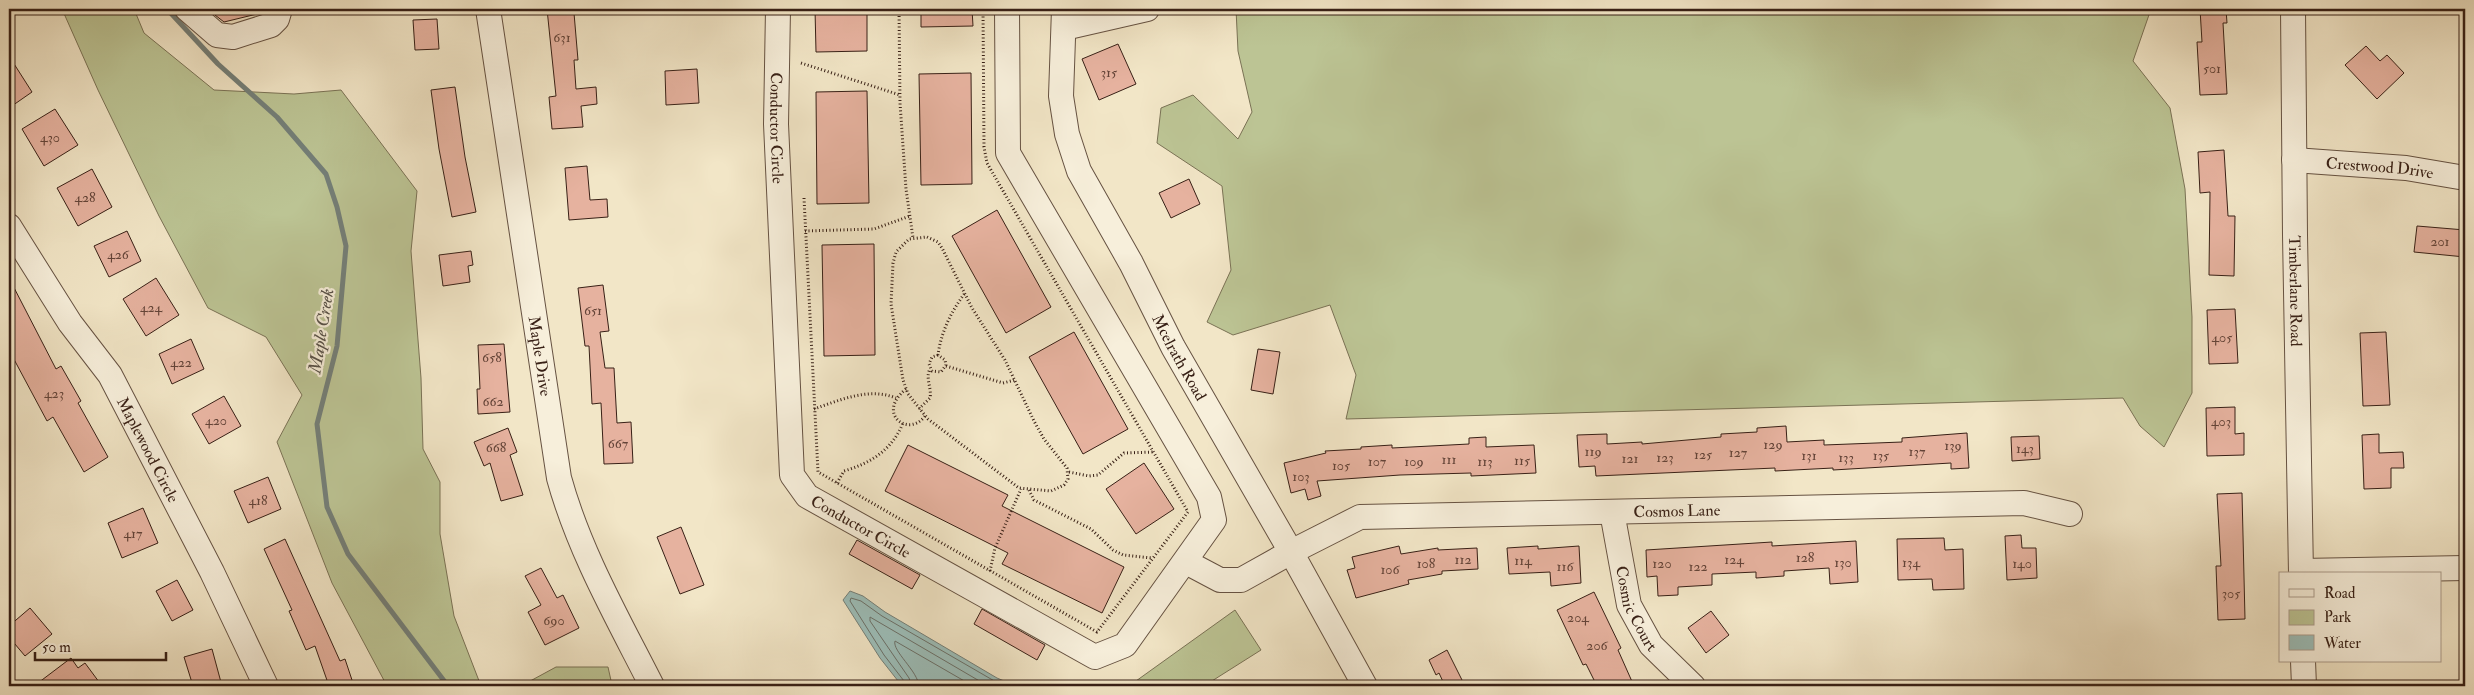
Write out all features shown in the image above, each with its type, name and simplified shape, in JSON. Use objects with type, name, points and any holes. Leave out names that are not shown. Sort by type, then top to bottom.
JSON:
[{"type":"street","points":[[187,9],[216,35],[233,37],[271,25],[277,19],[280,9]]},
{"type":"street","name":"Maple Drive","points":[[488,9],[559,478],[567,508],[578,536],[652,686]]},
{"type":"street","name":"Conductor Circle","points":[[778,9],[776,124],[792,476],[807,496],[1095,657],[1125,645],[1186,562],[1214,520],[1209,497],[1008,153],[1008,9]]},
{"type":"street","points":[[1064,18],[1147,9]]},
{"type":"street","name":"Timberlane Road","points":[[2293,9],[2301,572]]},
{"type":"street","name":"Mcelrath Road","points":[[1064,18],[1061,96],[1067,134],[1079,171],[1131,263],[1173,346],[1365,686]]},
{"type":"street","name":"Crestwood Drive","points":[[2294,160],[2396,168],[2465,178]]},
{"type":"street","name":"Maplewood Circle","points":[[9,226],[70,323],[110,375],[204,555],[266,686]]},
{"type":"street","name":"Cosmos Lane","points":[[1291,552],[1360,518],[2024,503],[2070,514]]},
{"type":"street","name":"Cosmic Court","points":[[1612,512],[1629,605],[1651,645],[1693,686]]},
{"type":"street","points":[[1186,562],[1220,580],[1241,580],[1291,552]]},
{"type":"street","points":[[2301,572],[2465,568]]},
{"type":"street","points":[[2303,662],[2304,686]]},
{"type":"path","points":[[899,9],[900,95],[913,238]]},
{"type":"path","points":[[804,198],[818,472],[1097,632],[1188,512],[987,163],[984,147],[983,9]]},
{"type":"path","points":[[802,63],[900,95]]},
{"type":"path","points":[[805,231],[874,229],[910,216]]},
{"type":"path","points":[[1069,472],[1064,485],[1060,488],[1050,491],[1021,489],[925,416],[919,409],[902,380],[893,328],[892,277],[896,252],[909,239],[927,237],[938,242],[1015,380],[1041,433],[1069,472],[1089,476],[1098,475],[1124,453],[1153,452]]},
{"type":"path","points":[[919,409],[930,398],[931,388],[928,377],[930,360],[938,355],[940,342],[953,309],[965,293]]},
{"type":"path","points":[[930,369],[941,372],[946,366],[945,360],[938,355]]},
{"type":"path","points":[[946,366],[1003,383],[1015,380]]},
{"type":"path","points":[[906,389],[896,398],[893,406],[894,414],[903,423],[910,425],[919,423],[925,416]]},
{"type":"path","points":[[814,408],[858,395],[871,394],[896,398]]},
{"type":"path","points":[[837,483],[844,471],[872,461],[893,442],[903,423]]},
{"type":"path","points":[[990,571],[995,548],[1021,489]]},
{"type":"path","points":[[1029,490],[1034,500],[1091,529],[1113,550],[1123,554],[1153,558]]},
{"type":"green space","points":[[62,9],[134,9],[144,33],[214,90],[294,94],[341,90],[417,191],[411,251],[421,378],[423,449],[440,482],[440,534],[454,616],[481,686],[387,686],[332,583],[277,442],[302,395],[266,337],[208,308],[159,216],[98,90]]},
{"type":"green space","points":[[1236,9],[2151,9],[2133,61],[2170,108],[2185,189],[2192,317],[2192,393],[2164,447],[2140,426],[2123,398],[1346,419],[1356,375],[1330,305],[1233,335],[1207,322],[1231,270],[1222,186],[1157,143],[1161,108],[1193,95],[1238,139],[1252,112],[1238,51]]},
{"type":"green space","points":[[1235,610],[1261,650],[1204,686],[1129,686]]},
{"type":"green space","points":[[556,667],[608,667],[612,685],[521,686]]},
{"type":"water","points":[[850,591],[863,596],[885,612],[997,678],[1016,686],[902,686],[880,658],[843,600]]},
{"type":"building","points":[[213,9],[256,9],[257,14],[224,22],[215,15]]},
{"type":"building","points":[[547,9],[565,9],[566,14],[574,13],[578,60],[574,60],[576,89],[596,87],[597,104],[581,106],[583,127],[552,129],[549,97],[556,96]]},
{"type":"building","points":[[815,9],[867,9],[867,51],[816,52]]},
{"type":"building","points":[[921,9],[972,9],[973,26],[921,27]]},
{"type":"building","points":[[2200,9],[2226,9],[2227,23],[2223,23],[2227,94],[2200,95],[2197,42],[2202,42]]},
{"type":"building","points":[[437,19],[439,49],[415,50],[413,20]]},
{"type":"building","points":[[1118,44],[1136,84],[1099,100],[1082,59]]},
{"type":"building","points":[[2366,46],[2380,61],[2387,55],[2404,73],[2377,99],[2345,65]]},
{"type":"building","points":[[9,56],[32,92],[9,108]]},
{"type":"building","points":[[697,69],[699,103],[666,105],[665,71]]},
{"type":"building","points":[[971,73],[972,184],[921,185],[919,74]]},
{"type":"building","points":[[455,87],[465,157],[476,212],[452,217],[439,149],[431,90]]},
{"type":"building","points":[[867,91],[869,203],[817,204],[816,92]]},
{"type":"building","points":[[55,109],[78,145],[44,166],[22,129]]},
{"type":"building","points":[[2224,150],[2228,216],[2235,216],[2234,276],[2209,275],[2210,192],[2200,193],[2198,152]]},
{"type":"building","points":[[587,166],[590,200],[607,199],[608,217],[569,220],[565,168]]},
{"type":"building","points":[[92,169],[112,207],[78,226],[57,188]]},
{"type":"building","points":[[1189,179],[1200,204],[1171,218],[1159,193]]},
{"type":"building","points":[[997,210],[1051,307],[1006,333],[952,236]]},
{"type":"building","points":[[2417,226],[2465,230],[2465,257],[2414,252]]},
{"type":"building","points":[[127,231],[141,261],[109,277],[94,246]]},
{"type":"building","points":[[874,244],[875,355],[824,356],[822,245]]},
{"type":"building","points":[[471,251],[473,265],[468,266],[470,282],[443,286],[439,255]]},
{"type":"building","points":[[9,278],[56,369],[61,366],[81,401],[78,403],[108,457],[84,472],[53,417],[47,421],[9,350]]},
{"type":"building","points":[[156,278],[179,315],[146,336],[123,299]]},
{"type":"building","points":[[603,285],[609,331],[600,332],[605,368],[614,368],[617,423],[631,422],[633,463],[604,464],[601,403],[592,404],[589,346],[585,346],[578,288]]},
{"type":"building","points":[[2235,309],[2238,363],[2209,364],[2207,310]]},
{"type":"building","points":[[1074,332],[1128,429],[1083,454],[1029,357]]},
{"type":"building","points":[[2386,332],[2390,405],[2363,406],[2360,333]]},
{"type":"building","points":[[191,339],[204,369],[172,384],[159,354]]},
{"type":"building","points":[[504,344],[510,412],[478,414],[477,389],[480,389],[478,345]]},
{"type":"building","points":[[1258,349],[1280,352],[1273,394],[1251,390]]},
{"type":"building","points":[[224,396],[241,426],[209,444],[192,414]]},
{"type":"building","points":[[2235,407],[2235,434],[2244,433],[2244,455],[2207,456],[2206,408]]},
{"type":"building","points":[[1786,426],[1787,442],[1824,440],[1824,445],[1902,442],[1902,438],[1967,433],[1969,468],[1951,469],[1951,463],[1833,470],[1833,468],[1775,471],[1775,468],[1596,476],[1595,466],[1579,467],[1577,435],[1607,434],[1607,444],[1642,442],[1642,444],[1721,437],[1721,434],[1757,432],[1757,428]]},
{"type":"building","points":[[508,428],[517,452],[510,455],[523,495],[501,501],[490,463],[484,466],[474,442]]},
{"type":"building","points":[[2379,434],[2379,453],[2403,452],[2404,468],[2391,468],[2391,488],[2364,489],[2362,435]]},
{"type":"building","points":[[2039,436],[2040,459],[2012,461],[2011,437]]},
{"type":"building","points":[[1486,437],[1486,447],[1534,445],[1536,473],[1471,476],[1471,473],[1400,475],[1317,481],[1321,496],[1308,500],[1305,489],[1291,493],[1284,463],[1326,453],[1325,451],[1392,445],[1392,448],[1469,444],[1469,438]]},
{"type":"building","points":[[908,445],[1008,495],[1002,506],[1124,567],[1102,613],[1002,564],[1008,553],[885,491]]},
{"type":"building","points":[[1144,463],[1174,509],[1136,534],[1106,489]]},
{"type":"building","points":[[268,477],[281,509],[248,523],[234,491]]},
{"type":"building","points":[[2242,493],[2245,619],[2218,620],[2216,566],[2221,566],[2217,494]]},
{"type":"building","points":[[143,508],[158,543],[122,558],[108,523]]},
{"type":"building","points":[[681,527],[704,585],[680,594],[657,537]]},
{"type":"building","points":[[2021,535],[2022,548],[2036,548],[2037,578],[2007,580],[2005,536]]},
{"type":"building","points":[[1944,538],[1945,550],[1963,549],[1964,589],[1933,590],[1932,579],[1898,580],[1897,539]]},
{"type":"building","points":[[285,539],[340,661],[345,659],[354,686],[329,686],[315,646],[306,650],[289,611],[292,610],[264,549]]},
{"type":"building","points":[[857,540],[920,575],[912,589],[849,554]]},
{"type":"building","points":[[1856,541],[1858,582],[1830,584],[1829,568],[1784,571],[1784,576],[1756,578],[1756,572],[1712,574],[1712,585],[1678,587],[1678,595],[1658,596],[1657,576],[1647,577],[1646,550],[1772,542],[1772,546]]},
{"type":"building","points":[[1399,546],[1401,554],[1438,548],[1438,550],[1477,548],[1478,569],[1442,571],[1442,574],[1408,580],[1409,584],[1356,598],[1347,570],[1355,568],[1352,557]]},
{"type":"building","points":[[1538,546],[1538,549],[1579,546],[1581,583],[1551,586],[1550,572],[1509,574],[1507,548]]},
{"type":"building","points":[[541,568],[557,598],[563,595],[579,628],[545,645],[528,612],[541,605],[525,576]]},
{"type":"building","points":[[177,580],[193,610],[172,621],[156,591]]},
{"type":"building","points":[[1594,592],[1621,648],[1618,650],[1634,686],[1597,686],[1586,664],[1583,665],[1557,610]]},
{"type":"building","points":[[30,608],[52,634],[25,656],[9,637],[9,626]]},
{"type":"building","points":[[982,609],[1045,645],[1037,660],[974,624]]},
{"type":"building","points":[[1711,611],[1729,635],[1706,653],[1688,628]]},
{"type":"building","points":[[212,649],[222,686],[193,686],[184,657]]},
{"type":"building","points":[[1447,650],[1465,686],[1445,686],[1439,673],[1436,675],[1429,660]]},
{"type":"building","points":[[71,658],[78,668],[85,663],[102,686],[34,686]]},
{"type":"waterway","name":"Maple Creek","points":[[167,9],[218,64],[277,117],[326,174],[337,207],[346,246],[337,346],[317,424],[327,507],[348,554],[448,686]]}]
